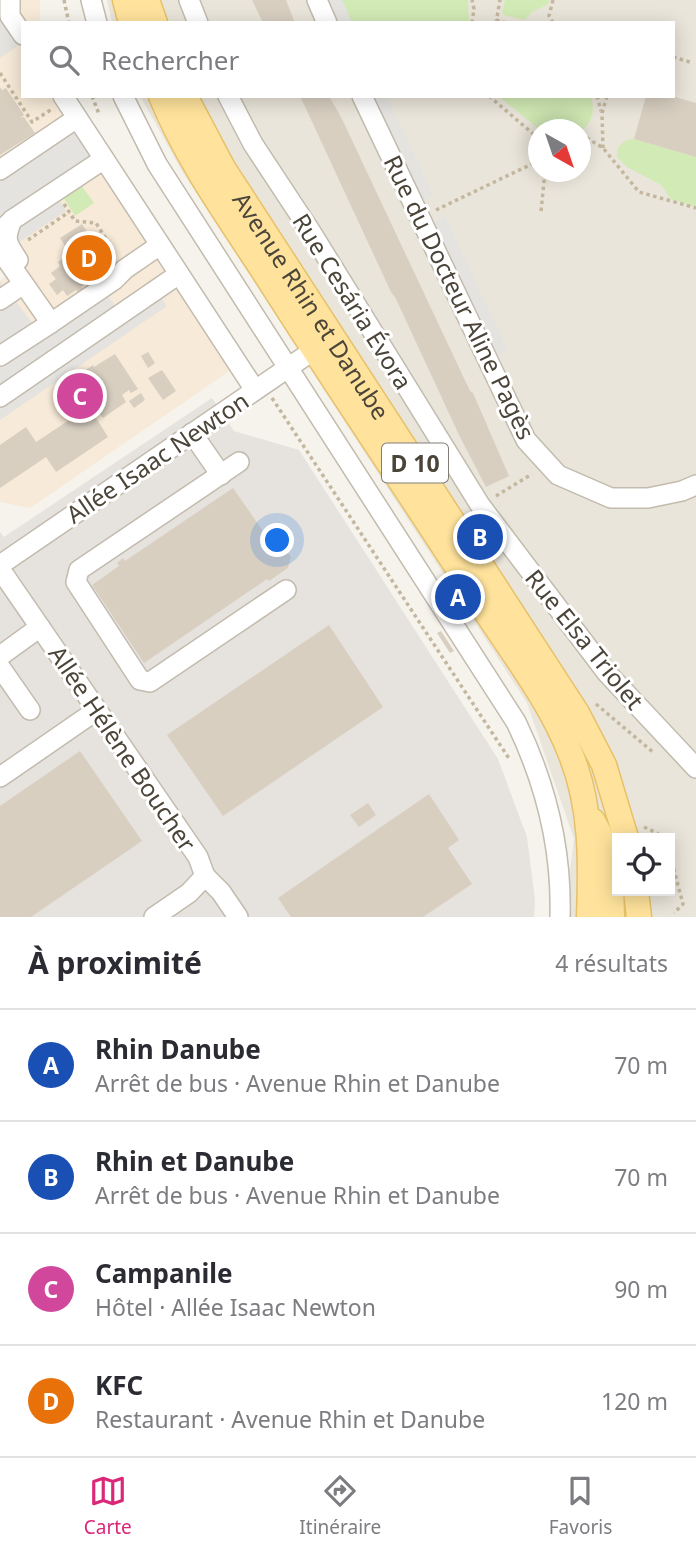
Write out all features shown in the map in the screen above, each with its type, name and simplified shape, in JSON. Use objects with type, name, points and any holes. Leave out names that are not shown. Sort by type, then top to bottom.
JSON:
[{"type":"main road","points":[[125,0],[130,21]]},
{"type":"main road","points":[[147,0],[154,21]]},
{"type":"main road","name":"Avenue Rhin et Danube","points":[[162,98],[171,121],[213,195],[555,720],[572,757],[587,808]]},
{"type":"main road","name":"Avenue Rhin et Danube","points":[[186,98],[223,168],[577,713],[604,765],[632,833]]},
{"type":"main road","points":[[587,808],[610,854],[612,917]]},
{"type":"main road","name":"D 10","points":[[587,808],[591,868],[589,917]]},
{"type":"street","points":[[90,0],[96,21]]},
{"type":"street","points":[[189,0],[197,21]]},
{"type":"street","points":[[317,0],[326,21]]},
{"type":"street","points":[[7,10],[21,32]]},
{"type":"street","points":[[64,98],[255,390]]},
{"type":"street","points":[[124,98],[157,164],[516,722],[536,767],[552,822],[559,875],[560,917]]},
{"type":"street","name":"Rue Cesária Évora","points":[[230,98],[253,144],[311,232],[480,505]]},
{"type":"street","name":"Rue du Docteur Aline Pagès","points":[[363,98],[526,440],[558,475],[611,498],[648,498],[682,491],[696,485]]},
{"type":"street","points":[[0,170],[77,118]]},
{"type":"street","points":[[104,159],[6,225],[7,244],[46,300],[54,306],[66,304],[125,269]]},
{"type":"street","points":[[0,356],[114,280],[160,245]]},
{"type":"street","points":[[0,250],[51,323]]},
{"type":"street","points":[[0,397],[179,274]]},
{"type":"street","points":[[0,300],[22,285]]},
{"type":"street","name":"Allée Isaac Newton","points":[[0,567],[314,350]]},
{"type":"street","points":[[192,433],[220,475]]},
{"type":"street","points":[[239,462],[79,570],[76,582],[140,680],[150,682],[286,590]]},
{"type":"street","name":"Rue Elsa Triolet","points":[[480,505],[607,673],[696,768]]},
{"type":"street","name":"Allée Hélène Boucher","points":[[0,567],[198,857],[205,876],[189,893],[154,917]]},
{"type":"street","points":[[0,656],[40,627]]},
{"type":"street","points":[[0,667],[30,710]]},
{"type":"street","points":[[0,777],[97,710]]},
{"type":"street","points":[[205,876],[221,892],[238,917]]},
{"type":"path","points":[[64,0],[69,21]]},
{"type":"path","points":[[472,0],[472,21]]},
{"type":"path","points":[[496,21],[500,0]]},
{"type":"path","points":[[552,21],[549,16],[553,0]]},
{"type":"path","points":[[675,58],[693,63]]},
{"type":"path","points":[[0,73],[32,122],[64,98]]},
{"type":"path","points":[[491,98],[528,129]]},
{"type":"path","points":[[598,98],[602,113],[603,148]]},
{"type":"path","points":[[602,113],[606,98]]},
{"type":"path","points":[[591,140],[603,148],[639,192],[696,208]]},
{"type":"path","points":[[420,217],[528,166]]},
{"type":"path","points":[[541,211],[544,182]]},
{"type":"path","points":[[55,191],[75,221],[96,223],[125,269]]},
{"type":"path","points":[[26,241],[69,212]]},
{"type":"path","points":[[274,400],[507,752]]},
{"type":"path","points":[[480,505],[532,474]]},
{"type":"path","points":[[632,833],[646,827],[657,833]]},
{"type":"path","points":[[648,909],[682,904],[675,875]]},
{"type":"shaded area","points":[[0,0],[40,0],[40,21],[21,21],[21,98],[70,98],[241,363],[30,508],[0,502],[0,281],[10,273],[0,259]]},
{"type":"shaded area","points":[[107,0],[696,0],[696,917],[564,917],[574,839],[527,703],[182,171],[141,98],[675,98],[675,21],[112,21]]},
{"type":"shaded area","points":[[323,0],[342,0],[351,21],[332,21]]},
{"type":"shaded area","points":[[0,7],[2,19],[19,45],[0,58]]},
{"type":"shaded area","points":[[368,98],[387,98],[434,196],[418,203]]},
{"type":"shaded area","points":[[66,118],[101,172],[59,200],[66,211],[0,255],[0,161]]},
{"type":"shaded area","points":[[445,216],[508,351],[492,359],[429,224]]},
{"type":"shaded area","points":[[0,281],[43,337],[108,296],[116,307],[152,284],[167,306],[0,420]]},
{"type":"shaded area","points":[[212,398],[234,431],[299,450],[498,759],[527,837],[535,900],[534,917],[0,917],[0,532],[4,537]]},
{"type":"green space","points":[[342,0],[468,0],[469,21],[351,21]]},
{"type":"green space","points":[[505,0],[549,0],[548,4],[532,12],[525,20],[504,15],[502,12]]},
{"type":"green space","points":[[500,98],[591,98],[590,119],[528,120]]},
{"type":"green space","points":[[634,139],[696,157],[696,207],[671,199],[661,185],[627,167],[617,157],[621,144]]},
{"type":"green space","points":[[81,185],[94,203],[75,216],[63,197]]},
{"type":"building","points":[[252,0],[286,0],[294,21],[262,21]]},
{"type":"building","points":[[0,87],[2,90],[6,88],[24,115],[20,118],[24,117],[35,133],[0,155]]},
{"type":"building","points":[[675,97],[696,103],[696,157],[634,139],[645,98]]},
{"type":"building","points":[[301,98],[330,98],[342,119],[473,393],[509,476],[486,487]]},
{"type":"building","points":[[82,224],[91,238],[99,232],[117,263],[99,278],[97,276],[81,287],[83,288],[78,292],[76,290],[67,296],[63,290],[57,295],[49,284],[56,279],[51,273],[60,266],[58,262],[70,254],[60,238]]},
{"type":"building","points":[[148,352],[155,363],[148,368],[141,356]]},
{"type":"building","points":[[115,354],[138,389],[131,393],[129,390],[122,395],[126,402],[103,418],[74,378]]},
{"type":"building","points":[[162,370],[176,391],[163,400],[148,378]]},
{"type":"building","points":[[141,393],[145,400],[134,408],[129,401]]},
{"type":"building","points":[[89,407],[108,437],[56,472],[46,457],[0,488],[0,445],[26,427],[36,442]]},
{"type":"building","points":[[233,488],[268,538],[279,539],[291,557],[288,568],[269,581],[267,579],[144,663],[92,585],[119,566],[117,563],[123,558],[125,561]]},
{"type":"building","points":[[449,576],[462,597],[455,601],[442,581]]},
{"type":"building","points":[[329,625],[383,707],[223,816],[167,735]]},
{"type":"building","points":[[441,631],[454,651],[450,653],[437,633]]},
{"type":"building","points":[[80,751],[142,841],[31,917],[0,917],[0,806]]},
{"type":"building","points":[[429,794],[459,840],[448,848],[472,884],[423,917],[291,917],[278,898]]},
{"type":"building","points":[[368,803],[376,815],[359,827],[350,815]]},
{"type":"place","name":"KFC","points":[[89,258]]},
{"type":"place","name":"Campanile","points":[[80,396]]},
{"type":"place","name":"Rhin et Danube","points":[[480,537]]},
{"type":"place","name":"Rhin Danube","points":[[458,597]]}]
